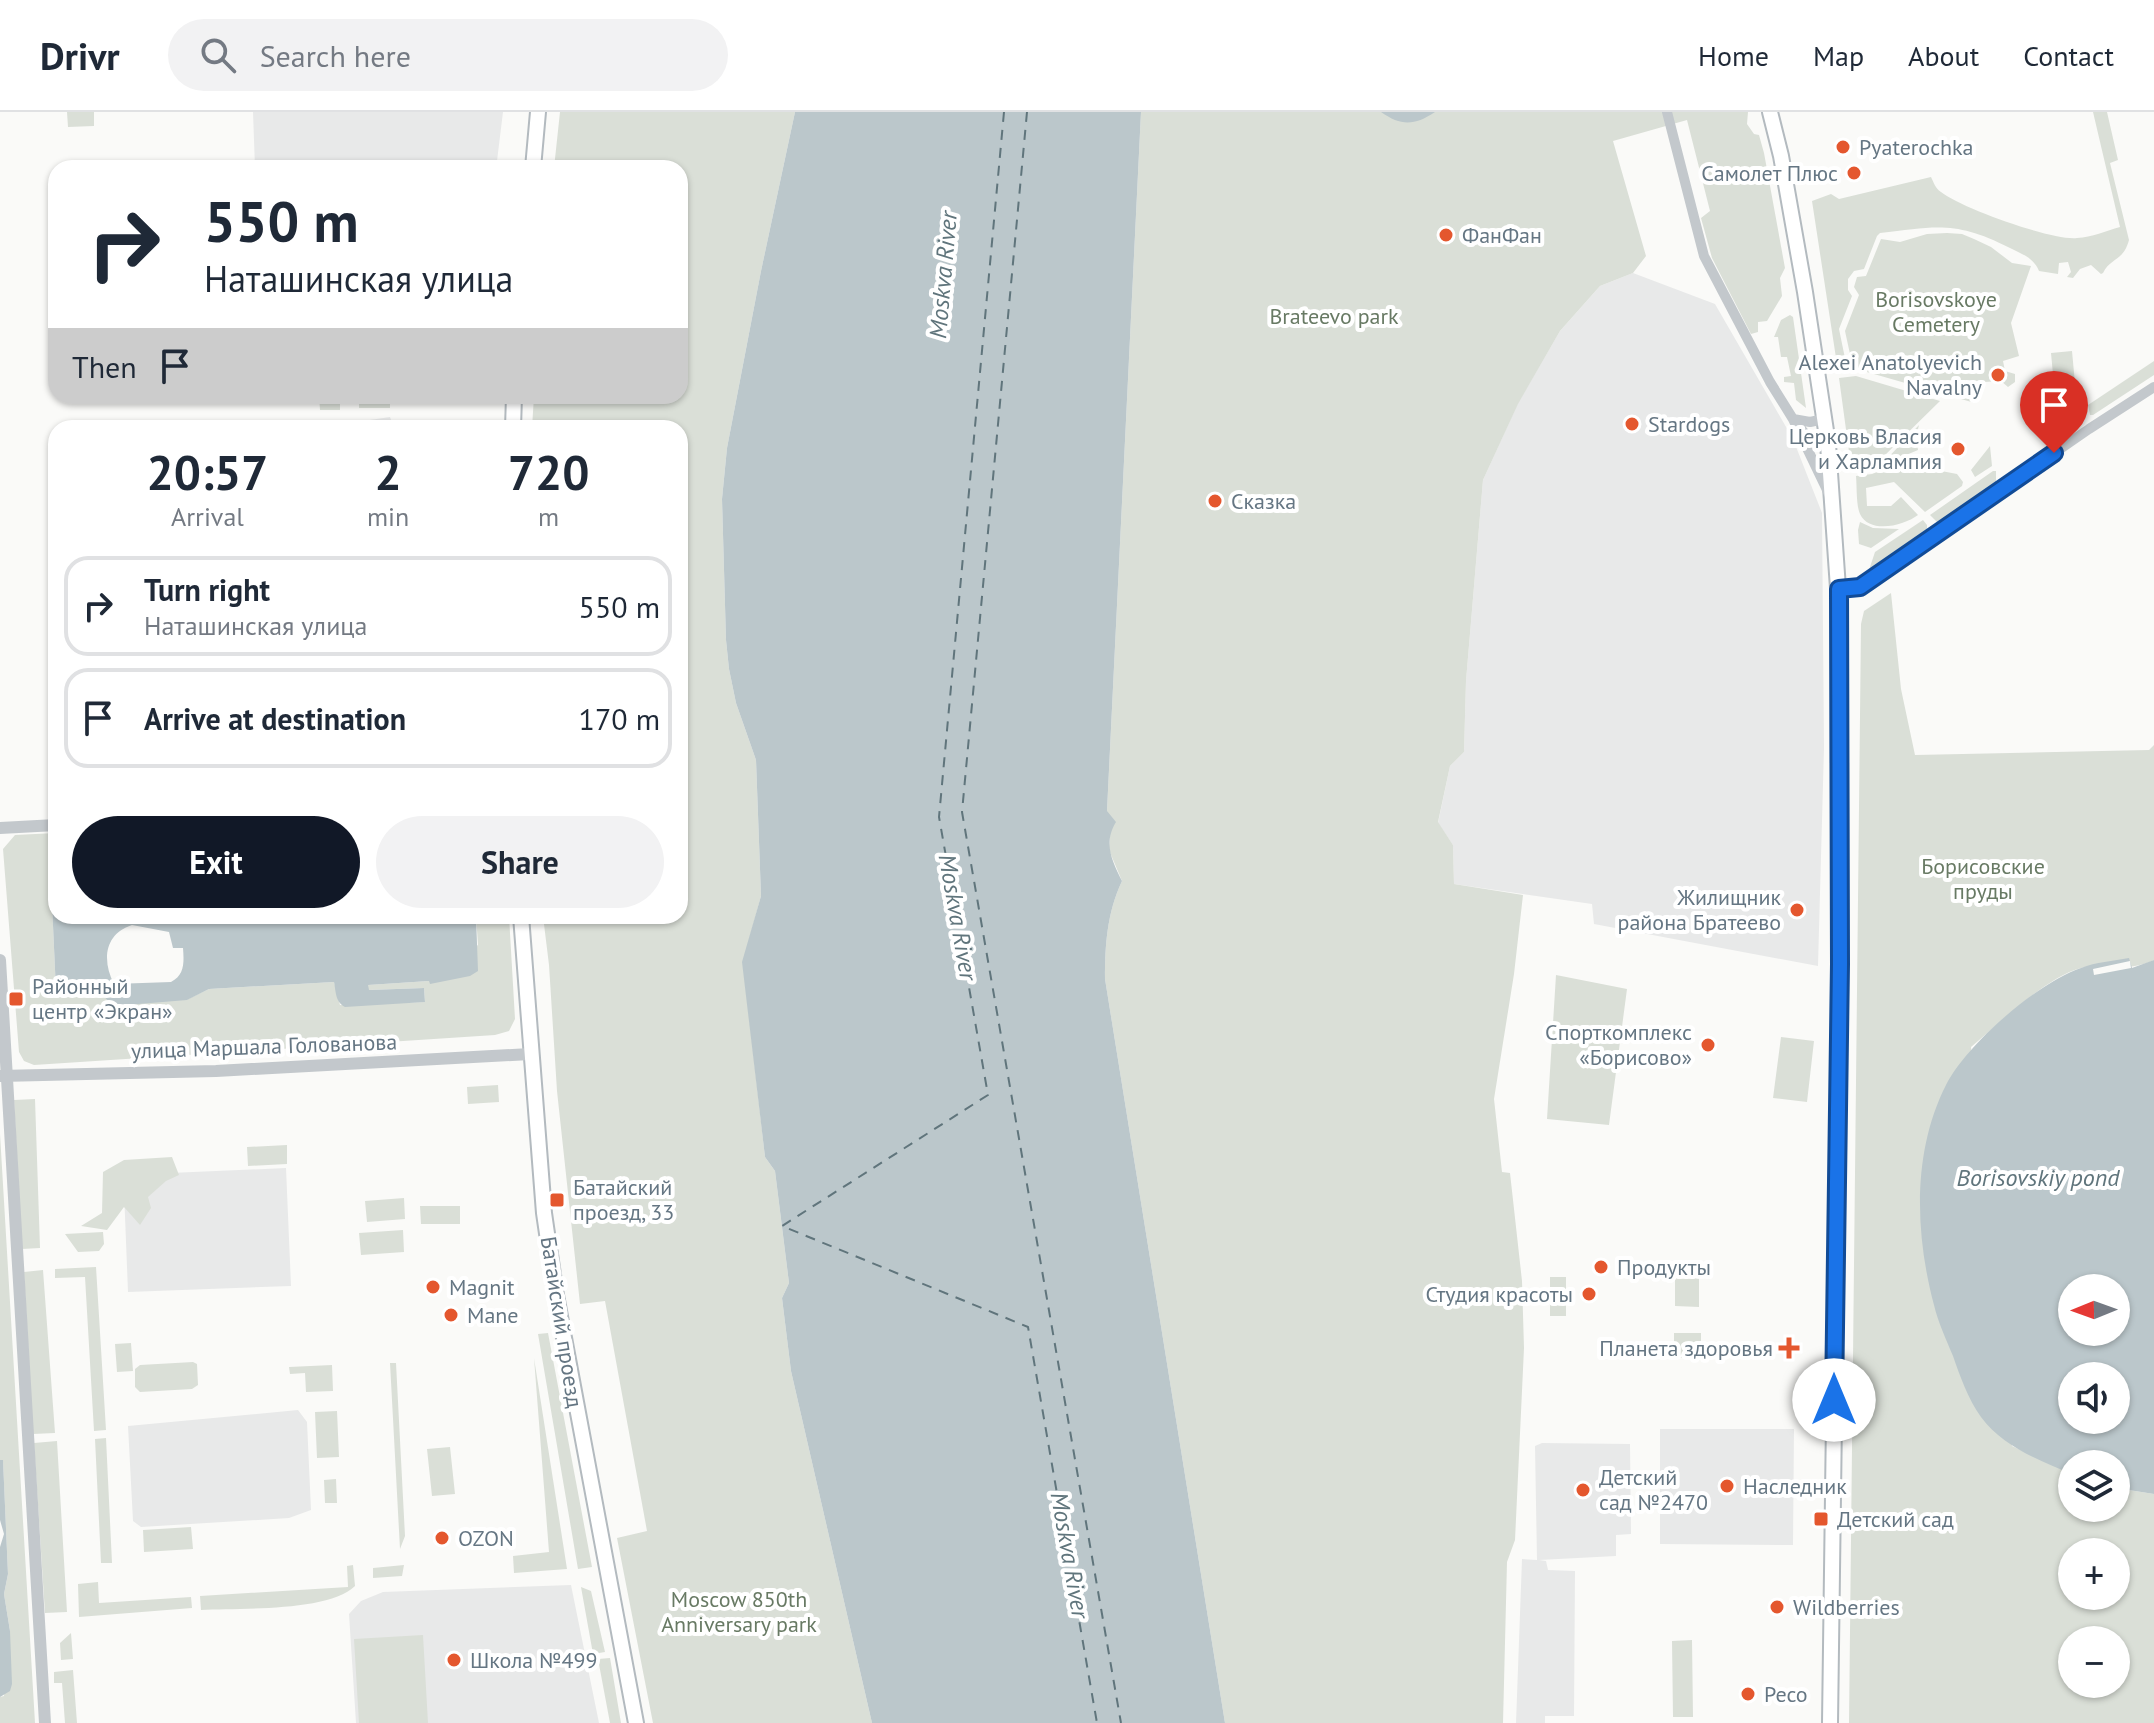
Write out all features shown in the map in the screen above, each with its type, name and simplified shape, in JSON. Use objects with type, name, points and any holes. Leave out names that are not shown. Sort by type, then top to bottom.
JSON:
[{"type":"main road","points":[[534,160],[538,112]]},
{"type":"main road","points":[[1770,112],[1797,247],[1828,444],[1839,589],[1840,975],[1830,1723]]},
{"type":"main road","name":"Батайский проезд","points":[[522,924],[544,1213],[556,1295],[636,1723]]},
{"type":"street","points":[[1667,112],[1704,256],[1770,382],[1793,419],[1834,504]]},
{"type":"street","points":[[1839,589],[1860,587],[2154,387]]},
{"type":"street","points":[[1793,419],[1810,422],[1824,419]]},
{"type":"street","points":[[1793,419],[1816,446],[1828,444]]},
{"type":"street","points":[[0,828],[48,825]]},
{"type":"street","points":[[0,960],[3,1075],[45,1723]]},
{"type":"street","name":"улица Маршала Голованова","points":[[3,1075],[216,1071],[530,1054]]},
{"type":"shaded area","points":[[253,112],[503,112],[497,160],[255,160]]},
{"type":"shaded area","points":[[1633,273],[1715,304],[1793,439],[1822,513],[1824,748],[1818,966],[1594,924],[1592,904],[1454,884],[1453,845],[1438,823],[1450,766],[1464,752],[1466,681],[1483,480],[1518,403],[1560,331],[1600,286]]},
{"type":"shaded area","points":[[286,1168],[291,1286],[128,1292],[124,1191],[147,1174]]},
{"type":"shaded area","points":[[298,1410],[307,1422],[311,1510],[289,1518],[141,1527],[133,1521],[128,1426]]},
{"type":"shaded area","name":"Наследник","points":[[1660,1429],[1794,1429],[1793,1545],[1660,1544]]},
{"type":"shaded area","points":[[1542,1443],[1630,1444],[1631,1534],[1616,1535],[1616,1556],[1539,1560],[1546,1561],[1548,1570],[1575,1571],[1574,1716],[1545,1716],[1545,1723],[1516,1723],[1522,1559],[1537,1560],[1535,1446]]},
{"type":"shaded area","points":[[571,1585],[599,1723],[356,1723],[349,1614],[361,1601],[383,1592]]},
{"type":"green space","points":[[67,112],[94,112],[94,126],[68,127]]},
{"type":"green space","name":"Moscow 850th Anniversary park","points":[[560,112],[795,112],[727,448],[722,499],[726,640],[736,703],[756,760],[761,896],[743,962],[765,1157],[775,1171],[789,1283],[782,1298],[791,1371],[872,1723],[653,1723],[617,1538],[647,1531],[605,1301],[580,1304],[557,1091],[544,924],[688,924],[688,420],[532,420],[534,404],[688,404],[688,160],[555,160]]},
{"type":"green space","name":"Brateevo park","points":[[1141,112],[1748,112],[1747,124],[1754,134],[1759,135],[1764,153],[1785,268],[1780,278],[1782,296],[1767,321],[1758,322],[1758,332],[1751,334],[1712,258],[1701,218],[1710,211],[1687,120],[1613,141],[1646,256],[1633,273],[1600,286],[1560,331],[1518,404],[1483,480],[1466,681],[1464,752],[1450,766],[1438,822],[1453,845],[1454,884],[1523,895],[1494,1099],[1502,1172],[1510,1173],[1522,1281],[1524,1348],[1515,1540],[1507,1562],[1503,1723],[1225,1723],[1105,979],[1108,929],[1122,881],[1109,850],[1107,811]]},
{"type":"green space","points":[[2093,112],[2107,112],[2118,160],[2110,163],[2129,240],[2120,256],[2101,274],[2091,265],[2080,269],[2073,278],[2067,277],[2071,272],[2068,262],[2059,263],[2058,274],[2039,271],[2023,254],[1975,233],[1933,228],[1880,233],[1864,269],[1854,271],[1848,279],[1848,290],[1852,296],[1839,329],[1847,368],[1838,371],[1812,201],[1831,194],[1839,199],[1931,177],[1937,189],[1952,199],[2008,222],[2048,234],[2077,238],[2120,227]]},
{"type":"green space","name":"Borisovskoye Cemetery","points":[[1927,234],[1962,234],[1991,247],[2012,263],[2031,266],[2011,323],[2019,356],[2003,361],[2005,371],[2015,374],[2015,382],[2008,387],[2001,381],[1984,382],[1975,403],[1853,368],[1845,331],[1859,295],[1854,287],[1857,277],[1866,276],[1881,239],[1900,242]]},
{"type":"green space","points":[[1790,315],[1793,317],[1806,408],[1796,400],[1794,383],[1784,382],[1784,377],[1791,376],[1787,357],[1781,357],[1778,337],[1774,337],[1781,320]]},
{"type":"green space","points":[[2072,351],[2076,394],[2055,396],[2051,353]]},
{"type":"green space","points":[[2154,361],[2154,375],[2090,415],[2088,405]]},
{"type":"green space","points":[[1856,376],[1940,401],[1871,468],[1856,471],[1855,459],[1850,459],[1839,378]]},
{"type":"green space","points":[[320,404],[340,404],[340,410],[320,410]]},
{"type":"green space","points":[[359,404],[390,404],[390,408],[359,408]]},
{"type":"green space","points":[[1919,425],[1916,437],[1918,450],[1880,466]]},
{"type":"green space","points":[[1990,446],[1992,466],[1975,477],[1971,470]]},
{"type":"green space","points":[[1920,455],[1936,470],[1957,474],[1963,482],[1962,486],[1925,512],[1894,482],[1866,488],[1867,506],[1891,506],[1901,497],[1918,515],[1888,526],[1865,520],[1858,506],[1856,476],[1872,474]]},
{"type":"green space","points":[[1996,471],[1996,482],[1940,521],[1937,522],[1930,515]]},
{"type":"green space","points":[[1923,520],[1927,530],[1869,570],[1875,552]]},
{"type":"green space","points":[[1860,522],[1873,528],[1899,529],[1871,548],[1859,544]]},
{"type":"green space","name":"Борисовские пруды","points":[[1891,593],[1901,689],[1915,755],[2149,750],[2154,745],[2154,960],[2124,967],[2090,966],[2067,973],[2023,1002],[1971,1047],[2012,1446],[2058,1467],[2058,1522],[2130,1522],[2130,1490],[2154,1494],[2154,1723],[1849,1723],[1861,624],[1864,611]]},
{"type":"green space","points":[[48,833],[48,924],[53,924],[56,991],[73,992],[89,984],[103,997],[186,1000],[209,989],[334,982],[340,1005],[425,1002],[424,988],[368,990],[368,985],[429,981],[478,945],[477,924],[509,924],[515,1019],[509,1031],[495,1035],[34,1065],[24,1061],[19,1052],[3,849],[15,835]]},
{"type":"green space","points":[[1556,975],[1627,989],[1609,1125],[1547,1119]]},
{"type":"green space","points":[[1781,1037],[1814,1041],[1807,1102],[1773,1098]]},
{"type":"green space","points":[[498,1085],[499,1102],[468,1104],[467,1087]]},
{"type":"green space","points":[[35,1099],[40,1248],[22,1249],[14,1100]]},
{"type":"green space","points":[[0,1134],[35,1723],[0,1723],[0,1697],[4,1696],[10,1631],[4,1594],[8,1574],[3,1461],[0,1460]]},
{"type":"green space","points":[[287,1145],[287,1164],[248,1166],[247,1147]]},
{"type":"green space","points":[[172,1157],[179,1175],[166,1181],[148,1197],[151,1208],[140,1225],[124,1207],[107,1230],[81,1226],[102,1213],[103,1172],[124,1160]]},
{"type":"green space","points":[[404,1198],[405,1219],[367,1222],[365,1201]]},
{"type":"green space","points":[[420,1206],[460,1206],[460,1224],[421,1224]]},
{"type":"green space","points":[[403,1230],[404,1252],[361,1255],[359,1233]]},
{"type":"green space","points":[[103,1232],[104,1244],[99,1251],[78,1252],[65,1234]]},
{"type":"green space","points":[[96,1267],[106,1430],[94,1431],[85,1277],[55,1278],[55,1269]]},
{"type":"green space","points":[[43,1270],[55,1433],[33,1434],[24,1272]]},
{"type":"green space","points":[[1675,1271],[1699,1271],[1699,1307],[1675,1306]]},
{"type":"green space","points":[[1550,1277],[1566,1277],[1566,1316],[1550,1316]]},
{"type":"green space","points":[[548,1333],[592,1567],[578,1569],[538,1334]]},
{"type":"green space","points":[[1674,1333],[1701,1333],[1701,1358],[1674,1358]]},
{"type":"green space","points":[[131,1343],[133,1371],[117,1372],[115,1344]]},
{"type":"green space","points":[[534,1358],[567,1569],[514,1573],[513,1556],[549,1552]]},
{"type":"green space","points":[[390,1363],[396,1363],[405,1536],[400,1549]]},
{"type":"green space","points":[[197,1364],[198,1385],[192,1389],[140,1392],[135,1387],[135,1369],[140,1365]]},
{"type":"green space","points":[[332,1365],[333,1391],[306,1392],[305,1373],[290,1374],[289,1367]]},
{"type":"green space","points":[[337,1411],[339,1457],[317,1458],[315,1412]]},
{"type":"green space","points":[[106,1438],[112,1563],[101,1563],[95,1439]]},
{"type":"green space","points":[[57,1441],[67,1612],[45,1613],[34,1443]]},
{"type":"green space","points":[[450,1447],[455,1494],[432,1496],[427,1449]]},
{"type":"green space","points":[[336,1479],[337,1503],[325,1503],[324,1480]]},
{"type":"green space","points":[[191,1527],[193,1549],[144,1552],[143,1530]]},
{"type":"green space","points":[[353,1565],[355,1586],[325,1600],[282,1607],[201,1610],[200,1596],[348,1587],[347,1566]]},
{"type":"green space","points":[[404,1565],[402,1576],[373,1578],[373,1568]]},
{"type":"green space","points":[[98,1582],[99,1603],[191,1597],[192,1608],[79,1617],[78,1584]]},
{"type":"green space","points":[[581,1587],[591,1591],[605,1652],[593,1654]]},
{"type":"green space","points":[[71,1633],[73,1659],[61,1660],[60,1643]]},
{"type":"green space","points":[[423,1635],[428,1723],[359,1723],[354,1639]]},
{"type":"green space","points":[[1692,1640],[1693,1717],[1673,1717],[1672,1641]]},
{"type":"green space","points":[[610,1658],[621,1723],[610,1723],[598,1659]]},
{"type":"green space","points":[[73,1670],[77,1723],[65,1723],[62,1683],[54,1683],[54,1672]]},
{"type":"water","name":"Moskva River","points":[[795,112],[1141,112],[1107,811],[1116,822],[1110,845],[1112,859],[1122,881],[1108,929],[1105,979],[1225,1723],[872,1723],[791,1371],[782,1298],[789,1283],[775,1171],[765,1157],[742,962],[761,896],[756,760],[736,703],[726,640],[722,499],[727,448]]},
{"type":"water","points":[[1381,112],[1435,112],[1421,120],[1401,122]]},
{"type":"water","points":[[53,924],[476,924],[478,971],[470,976],[430,984],[429,981],[368,985],[369,990],[424,988],[425,1002],[345,1007],[338,999],[334,982],[209,989],[187,1000],[114,1006],[89,984],[62,996],[56,991]],"holes":[[[132,925],[169,932],[173,948],[183,948],[184,958],[183,968],[176,979],[171,982],[114,984],[108,966],[108,949],[123,929]]]},
{"type":"water","name":"Borisovskiy pond","points":[[2129,958],[2132,968],[2154,960],[2154,1494],[2130,1490],[2130,1450],[2058,1450],[2058,1468],[2022,1452],[1990,1427],[1968,1395],[1938,1318],[1928,1278],[1920,1222],[1922,1165],[1927,1138],[1935,1111],[1956,1069],[1986,1034],[2024,1001],[2063,976],[2099,963]]},
{"type":"water","points":[[0,1460],[3,1460],[8,1574],[4,1594],[10,1631],[12,1684],[10,1691],[0,1697],[0,1547],[4,1534],[0,1520]]},
{"type":"pier","points":[[2130,961],[2131,968],[2094,975],[2093,969]]},
{"type":"ferry route","points":[[1004,112],[939,817],[988,1095],[782,1226],[1028,1327],[1097,1723]]},
{"type":"ferry route","points":[[1027,112],[962,812],[1121,1723]]},
{"type":"place","name":"Pyaterochka","points":[[1843,147]]},
{"type":"place","name":"Самолет Плюс","points":[[1854,173]]},
{"type":"place","name":"ФанФан","points":[[1446,235]]},
{"type":"place","name":"Alexei Anatolyevich Navalny","points":[[1998,375]]},
{"type":"place","name":"Stardogs","points":[[1632,424]]},
{"type":"place","name":"Церковь Власия и Харлампия","points":[[1958,449]]},
{"type":"place","name":"Сказка","points":[[1215,501]]},
{"type":"place","name":"Жилищник района Братеево","points":[[1797,910]]},
{"type":"place","name":"Районный центр «Экран»","points":[[16,999]]},
{"type":"place","name":"Спорткомплекс «Борисово»","points":[[1708,1045]]},
{"type":"place","name":"Батайский проезд, 33","points":[[557,1200]]},
{"type":"place","name":"Продукты","points":[[1601,1267]]},
{"type":"place","name":"Magnit","points":[[433,1287]]},
{"type":"place","name":"Студия красоты","points":[[1589,1294]]},
{"type":"place","name":"Mane","points":[[451,1315]]},
{"type":"place","name":"Планета здоровья","points":[[1789,1348]]},
{"type":"place","name":"Наследник","points":[[1727,1486]]},
{"type":"place","name":"Детский сад №2470","points":[[1583,1490]]},
{"type":"place","name":"Детский сад","points":[[1821,1519]]},
{"type":"place","name":"OZON","points":[[442,1538]]},
{"type":"place","name":"Wildberries","points":[[1777,1607]]},
{"type":"place","name":"Школа №499","points":[[454,1660]]},
{"type":"place","name":"Ресо","points":[[1748,1694]]},
{"type":"route","points":[[1834,1400],[1840,964],[1839,589],[1860,587],[2054,453]]}]
